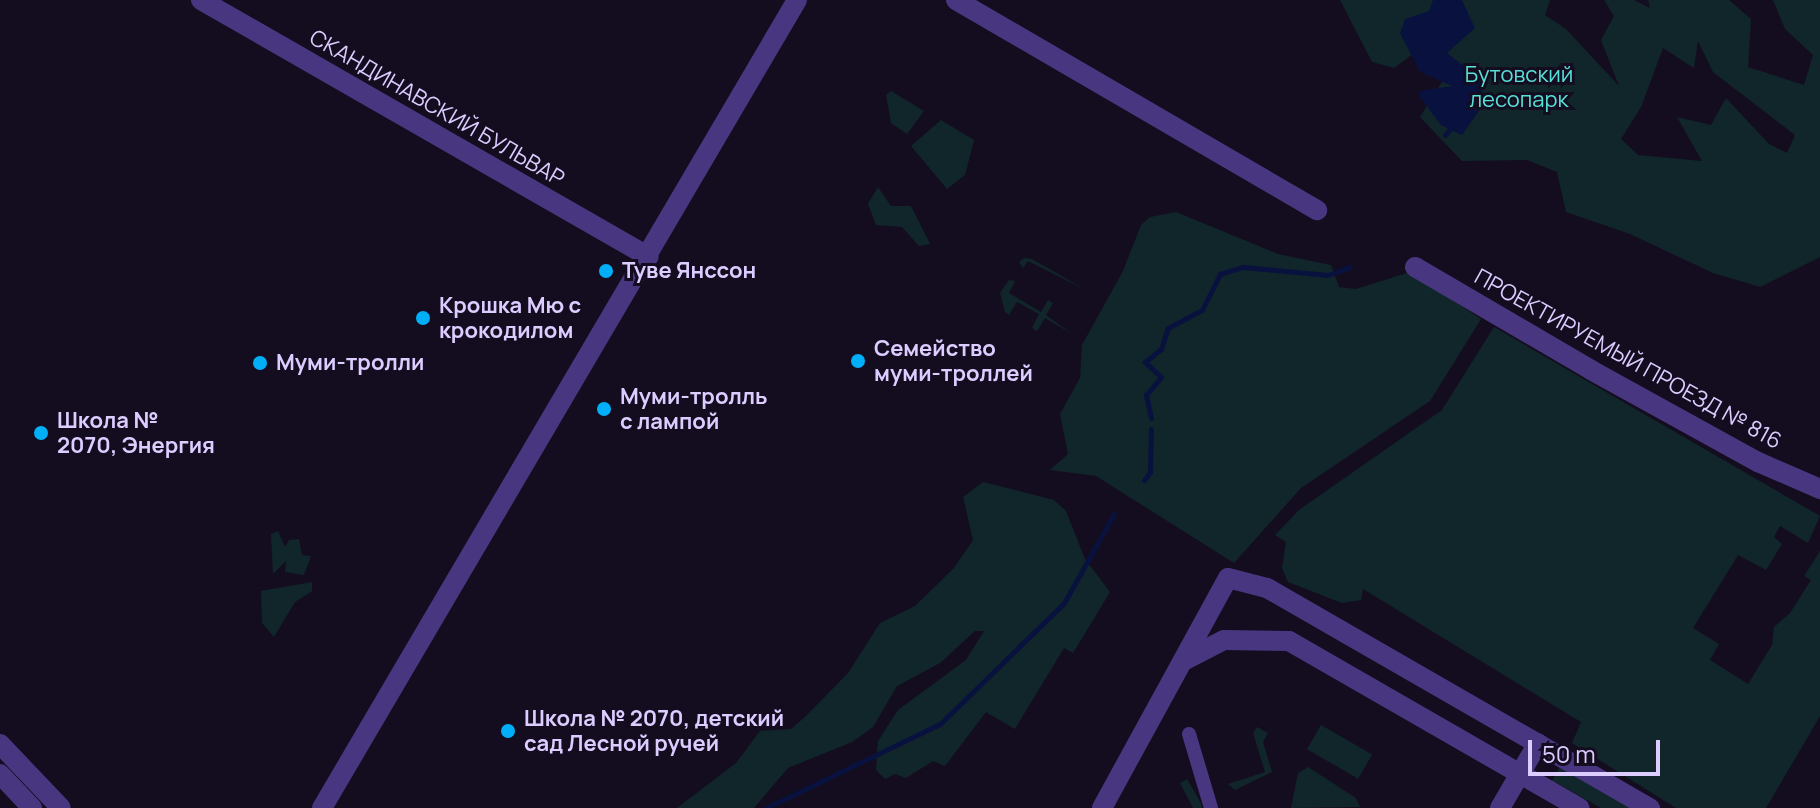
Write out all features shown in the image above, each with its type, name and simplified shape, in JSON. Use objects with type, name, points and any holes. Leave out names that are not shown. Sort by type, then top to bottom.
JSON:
[{"type":"street","name":"СКАНДИНАВСКИЙ БУЛЬВАР","points":[[201,0],[649,257]]},
{"type":"street","points":[[322,808],[649,257],[797,0]]},
{"type":"street","points":[[956,0],[1317,210]]},
{"type":"street","name":"ПРОЕКТИРУЕМЫЙ ПРОЕЗД № 816","points":[[1415,267],[1591,370],[1758,462],[1820,489]]},
{"type":"street","points":[[1102,808],[1228,578],[1250,581],[1650,808]]},
{"type":"street","points":[[1185,660],[1224,640],[1289,641],[1579,808]]},
{"type":"street","points":[[1189,734],[1211,808]]},
{"type":"street","points":[[1500,808],[1538,743]]},
{"type":"street","points":[[0,744],[61,808]]},
{"type":"street","points":[[0,774],[32,808]]},
{"type":"green space","name":"Бутовский лесопарк","points":[[1340,0],[1550,0],[1545,15],[1566,29],[1619,86],[1601,40],[1614,16],[1604,0],[1634,0],[1650,8],[1648,0],[1729,0],[1751,19],[1748,67],[1804,85],[1813,55],[1785,29],[1773,0],[1820,0],[1820,257],[1760,287],[1713,273],[1630,234],[1566,212],[1557,172],[1527,160],[1462,161],[1420,117],[1444,79],[1428,43],[1394,68],[1372,62]],"holes":[[[1698,41],[1713,72],[1795,135],[1787,153],[1769,144],[1726,98],[1711,125],[1677,117],[1702,161],[1638,155],[1621,139],[1641,107],[1663,48],[1694,68]]]},
{"type":"green space","points":[[891,91],[924,111],[907,134],[891,123],[886,95]]},
{"type":"green space","points":[[941,120],[974,140],[965,175],[947,189],[911,146]]},
{"type":"green space","points":[[878,187],[891,206],[911,206],[930,244],[919,246],[902,227],[876,225],[868,204]]},
{"type":"green space","points":[[1176,212],[1278,254],[1331,265],[1339,287],[1356,289],[1410,272],[1481,319],[1430,401],[1301,488],[1234,563],[1096,476],[1050,470],[1068,454],[1060,414],[1080,378],[1082,345],[1123,271],[1141,225],[1150,217]]},
{"type":"green space","points":[[1024,258],[1032,259],[1086,290],[1028,261],[1023,268],[1019,262]]},
{"type":"green space","points":[[1009,280],[1015,281],[1009,293],[1041,312],[1048,300],[1053,303],[1046,315],[1072,334],[1045,318],[1037,331],[1032,328],[1039,314],[1017,302],[1009,315],[1005,312],[1000,293]]},
{"type":"green space","points":[[1494,327],[1820,516],[1808,543],[1780,526],[1774,537],[1782,544],[1766,570],[1738,555],[1693,628],[1719,644],[1710,660],[1748,684],[1772,645],[1774,627],[1790,613],[1811,580],[1804,576],[1820,551],[1820,716],[1766,808],[1676,808],[1572,743],[1581,722],[1363,589],[1361,600],[1342,603],[1288,582],[1282,568],[1286,542],[1275,535],[1299,510],[1442,410]]},
{"type":"green space","points":[[983,482],[1054,500],[1066,511],[1085,559],[1110,592],[1073,653],[1064,648],[1015,729],[986,712],[945,766],[933,761],[906,778],[895,774],[885,779],[876,770],[878,741],[898,710],[966,660],[984,631],[975,631],[940,663],[897,686],[873,727],[852,742],[788,768],[754,808],[677,808],[736,763],[760,731],[791,729],[848,673],[880,623],[915,606],[954,568],[973,540],[963,497]]},
{"type":"green space","points":[[278,531],[285,547],[289,540],[299,539],[302,555],[311,556],[304,575],[285,572],[286,561],[273,574],[271,534]]},
{"type":"green space","points":[[312,582],[312,591],[295,602],[274,637],[262,623],[261,591]]},
{"type":"green space","points":[[1321,725],[1372,755],[1358,779],[1307,749]]},
{"type":"green space","points":[[1257,727],[1268,733],[1263,742],[1272,772],[1235,790],[1228,784],[1265,772],[1253,733]]},
{"type":"green space","points":[[1562,763],[1641,808],[1601,808],[1557,783],[1549,786]]},
{"type":"green space","points":[[1308,767],[1356,798],[1360,807],[1291,808],[1298,773]]},
{"type":"green space","points":[[1187,779],[1202,808],[1193,808],[1180,783]]},
{"type":"shaded area","points":[[1433,0],[1462,0],[1475,28],[1447,53],[1482,80],[1481,108],[1462,135],[1441,125],[1419,96],[1420,91],[1452,86],[1420,72],[1400,33],[1405,19],[1429,11]]},
{"type":"waterway","points":[[1445,135],[1454,124]]},
{"type":"waterway","points":[[1151,418],[1146,395],[1161,377],[1145,362],[1161,349],[1168,328],[1202,310],[1220,274],[1243,267],[1328,275],[1350,267]]},
{"type":"waterway","points":[[1144,480],[1150,472],[1151,429]]},
{"type":"waterway","points":[[766,808],[940,724],[1064,603],[1114,514]]},
{"type":"place","name":"Туве Янссон","points":[[606,271]]},
{"type":"place","name":"Крошка Мю с крокодилом","points":[[423,318]]},
{"type":"place","name":"Семейство муми-троллей","points":[[858,361]]},
{"type":"place","name":"Муми-тролли","points":[[260,363]]},
{"type":"place","name":"Муми-тролль с лампой","points":[[604,409]]},
{"type":"place","name":"Школа № 2070, Энергия","points":[[41,433]]},
{"type":"place","name":"Школа № 2070, детский сад Лесной ручей","points":[[508,731]]}]
